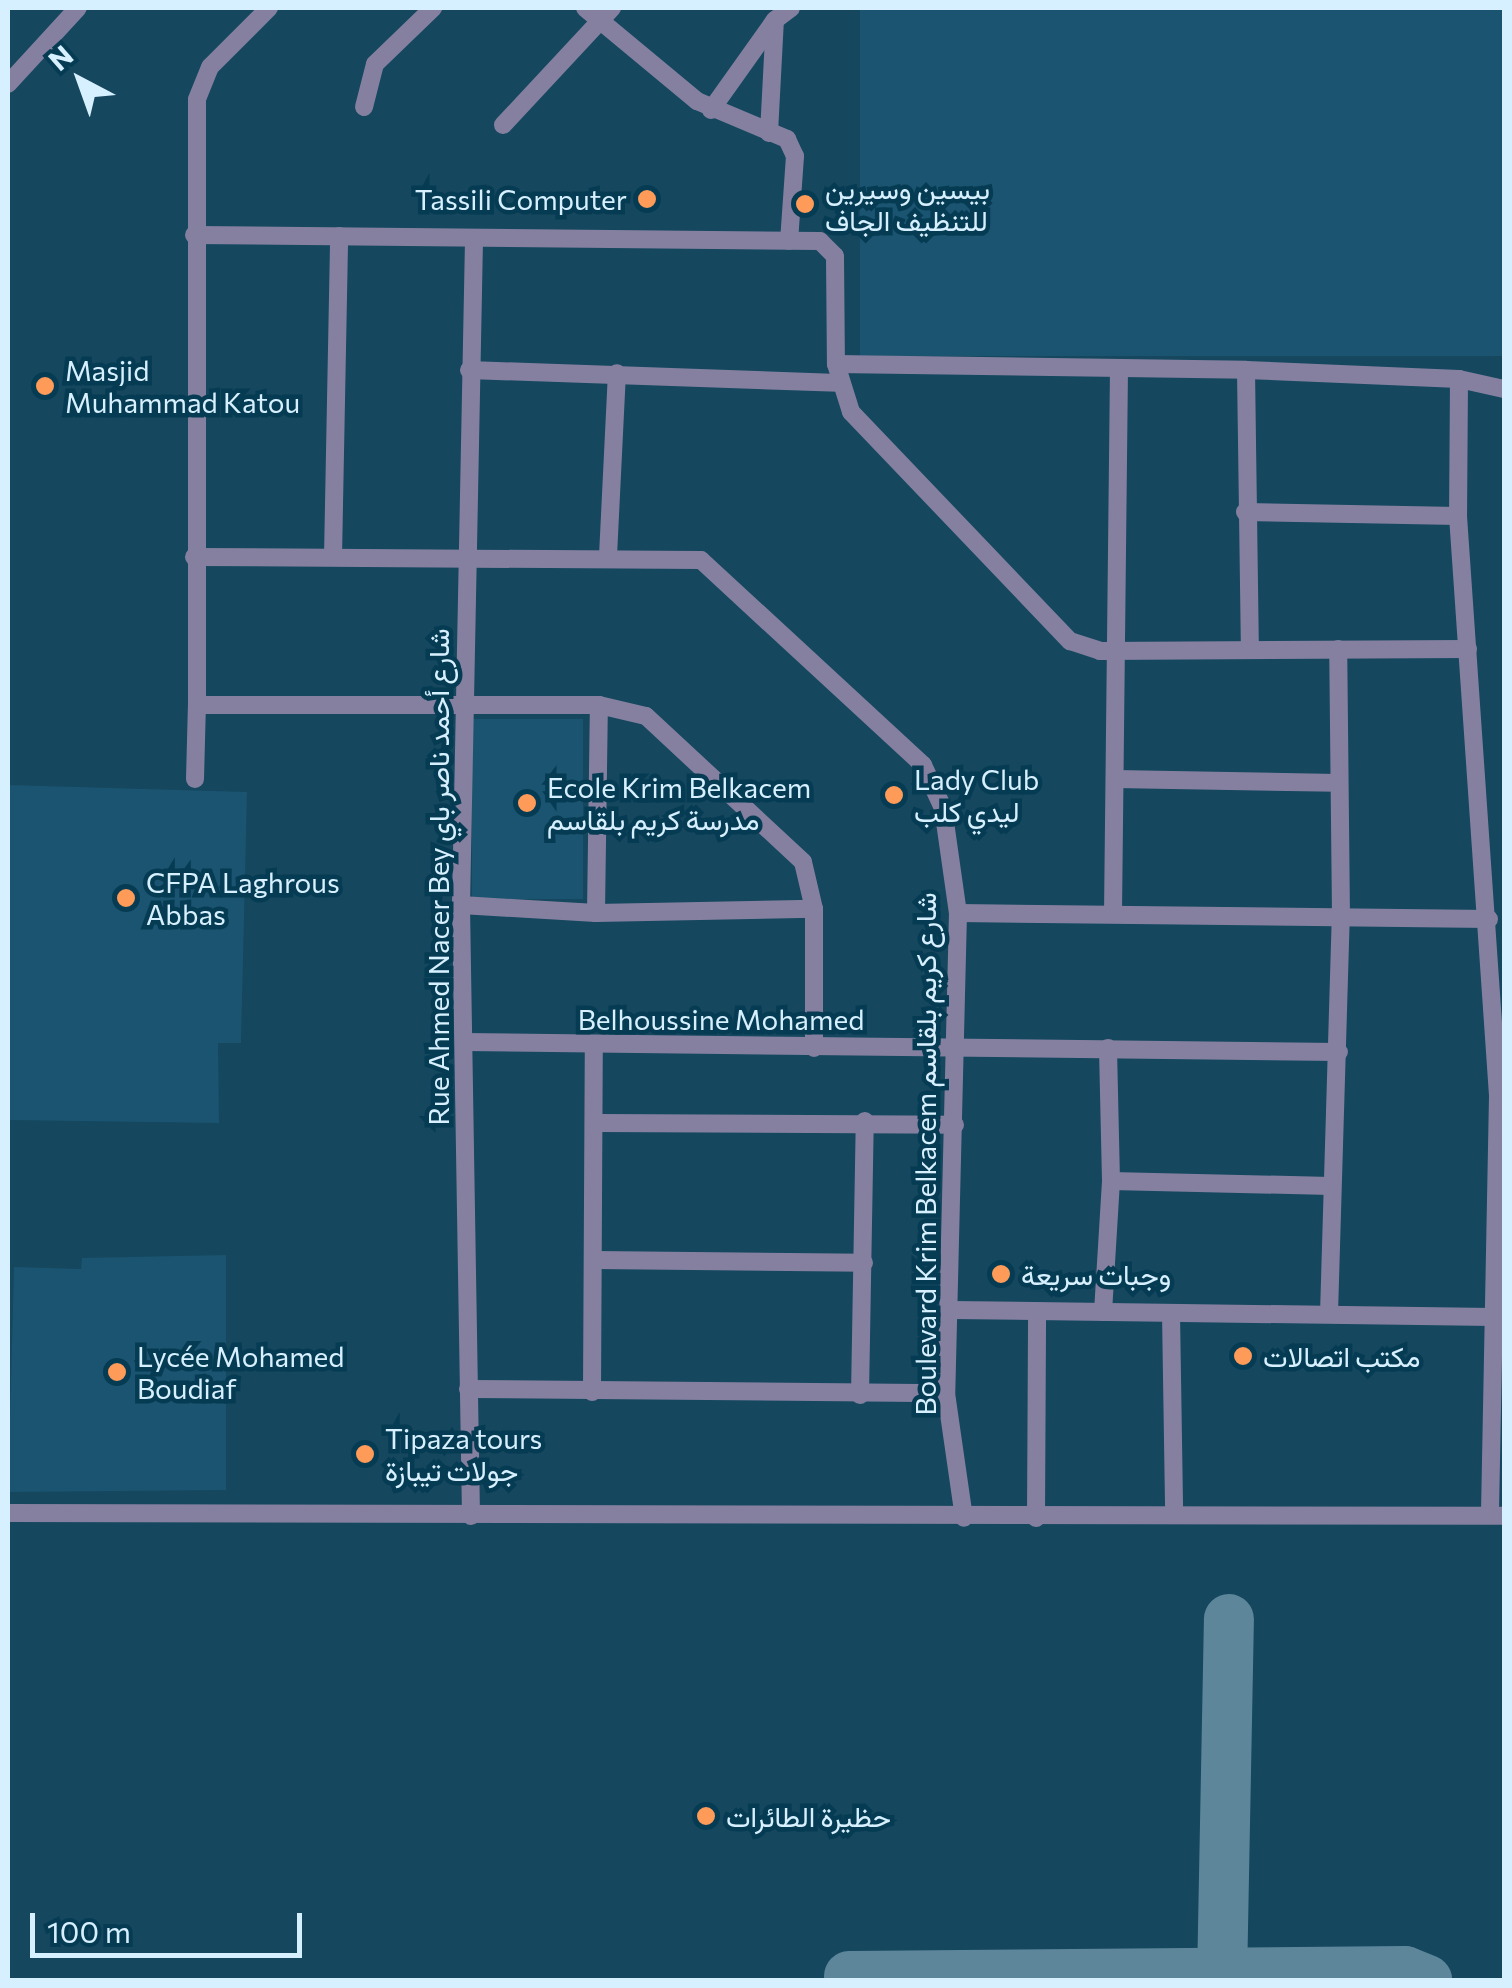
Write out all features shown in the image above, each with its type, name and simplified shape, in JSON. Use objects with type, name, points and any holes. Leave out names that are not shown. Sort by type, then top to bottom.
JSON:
[{"type":"street","points":[[8,84],[78,8]]},
{"type":"street","points":[[196,779],[194,235],[200,86],[210,67],[269,8]]},
{"type":"street","points":[[364,107],[375,64],[434,8]]},
{"type":"street","points":[[711,110],[775,20],[791,8]]},
{"type":"street","points":[[502,125],[598,12],[711,110],[787,139],[796,156],[790,241]]},
{"type":"street","points":[[769,133],[775,20]]},
{"type":"street","points":[[194,235],[820,240],[835,256],[837,374],[852,412],[1062,634],[1089,649],[1113,651],[1468,649]]},
{"type":"street","points":[[333,557],[339,236]]},
{"type":"street","name":"Rue Ahmed Nacer Bey شارع أحمد ناصر باي","points":[[471,1516],[461,905],[468,370],[474,238]]},
{"type":"street","points":[[468,370],[837,374],[1119,368],[1246,370],[1459,379],[1504,388]]},
{"type":"street","points":[[1114,914],[1113,651],[1119,368]]},
{"type":"street","points":[[1246,370],[1245,512],[1250,649]]},
{"type":"street","points":[[608,556],[617,373]]},
{"type":"street","points":[[8,1513],[964,1518],[1497,1516],[1501,1096],[1489,919],[1496,888],[1468,649],[1458,516],[1459,379]]},
{"type":"street","points":[[1245,512],[1458,516]]},
{"type":"street","name":"Boulevard Krim Belkacem شارع كريم بلقاسم","points":[[194,556],[692,558],[718,569],[923,765],[943,808],[958,912],[950,1045],[955,1126],[952,1310],[946,1394],[964,1518]]},
{"type":"street","points":[[1329,1314],[1341,916],[1338,650]]},
{"type":"street","points":[[197,705],[599,705],[628,708],[654,722],[792,849],[805,867],[814,909],[814,1048]]},
{"type":"street","points":[[596,913],[599,705]]},
{"type":"street","points":[[1115,780],[1337,783]]},
{"type":"street","points":[[461,905],[596,913],[814,909]]},
{"type":"street","points":[[958,912],[1489,919]]},
{"type":"street","name":"Belhoussine Mohamed","points":[[464,1042],[594,1048],[950,1045],[1339,1052]]},
{"type":"street","points":[[592,1392],[597,1123],[594,1048]]},
{"type":"street","points":[[1103,1312],[1111,1181],[1108,1048]]},
{"type":"street","points":[[597,1123],[865,1121],[955,1126]]},
{"type":"street","points":[[860,1395],[865,1121]]},
{"type":"street","points":[[1111,1181],[1331,1186]]},
{"type":"street","points":[[594,1260],[864,1263]]},
{"type":"street","points":[[952,1310],[1329,1314],[1497,1328]]},
{"type":"street","points":[[1036,1518],[1038,1312]]},
{"type":"street","points":[[1170,1313],[1174,1516]]},
{"type":"street","points":[[468,1390],[946,1394]]},
{"type":"shaded area","points":[[860,8],[1504,8],[1504,356],[860,356]]},
{"type":"shaded area","name":"Ecole Krim Belkacem مدرسة كريم بلقاسم","points":[[472,719],[583,719],[583,899],[472,899]]},
{"type":"shaded area","name":"CFPA Laghrous Abbas","points":[[8,785],[247,792],[241,1043],[218,1043],[219,1123],[8,1120]]},
{"type":"shaded area","name":"Lycée Mohamed Boudiaf","points":[[226,1255],[226,1490],[8,1492],[14,1267],[81,1269],[82,1258]]},
{"type":"taxiway","points":[[1222,1980],[1229,1619]]},
{"type":"taxiway","points":[[849,1976],[1405,1971],[1427,1980]]},
{"type":"place","name":"Tassili Computer","points":[[647,199]]},
{"type":"place","name":"بيسين وسيرين للتنظيف الجاف","points":[[805,204]]},
{"type":"place","name":"Masjid Muhammad Katou","points":[[45,386]]},
{"type":"place","name":"Lady Club ليدي كلب","points":[[894,795]]},
{"type":"place","name":"Ecole Krim Belkacem مدرسة كريم بلقاسم","points":[[527,803]]},
{"type":"place","name":"CFPA Laghrous Abbas","points":[[126,898]]},
{"type":"place","name":"وجبات سريعة","points":[[1001,1274]]},
{"type":"place","name":"مكتب اتصالات","points":[[1243,1356]]},
{"type":"place","name":"Lycée Mohamed Boudiaf","points":[[117,1372]]},
{"type":"place","name":"Tipaza tours جولات تيبازة","points":[[365,1454]]},
{"type":"place","name":"حظيرة الطائرات","points":[[706,1816]]}]
